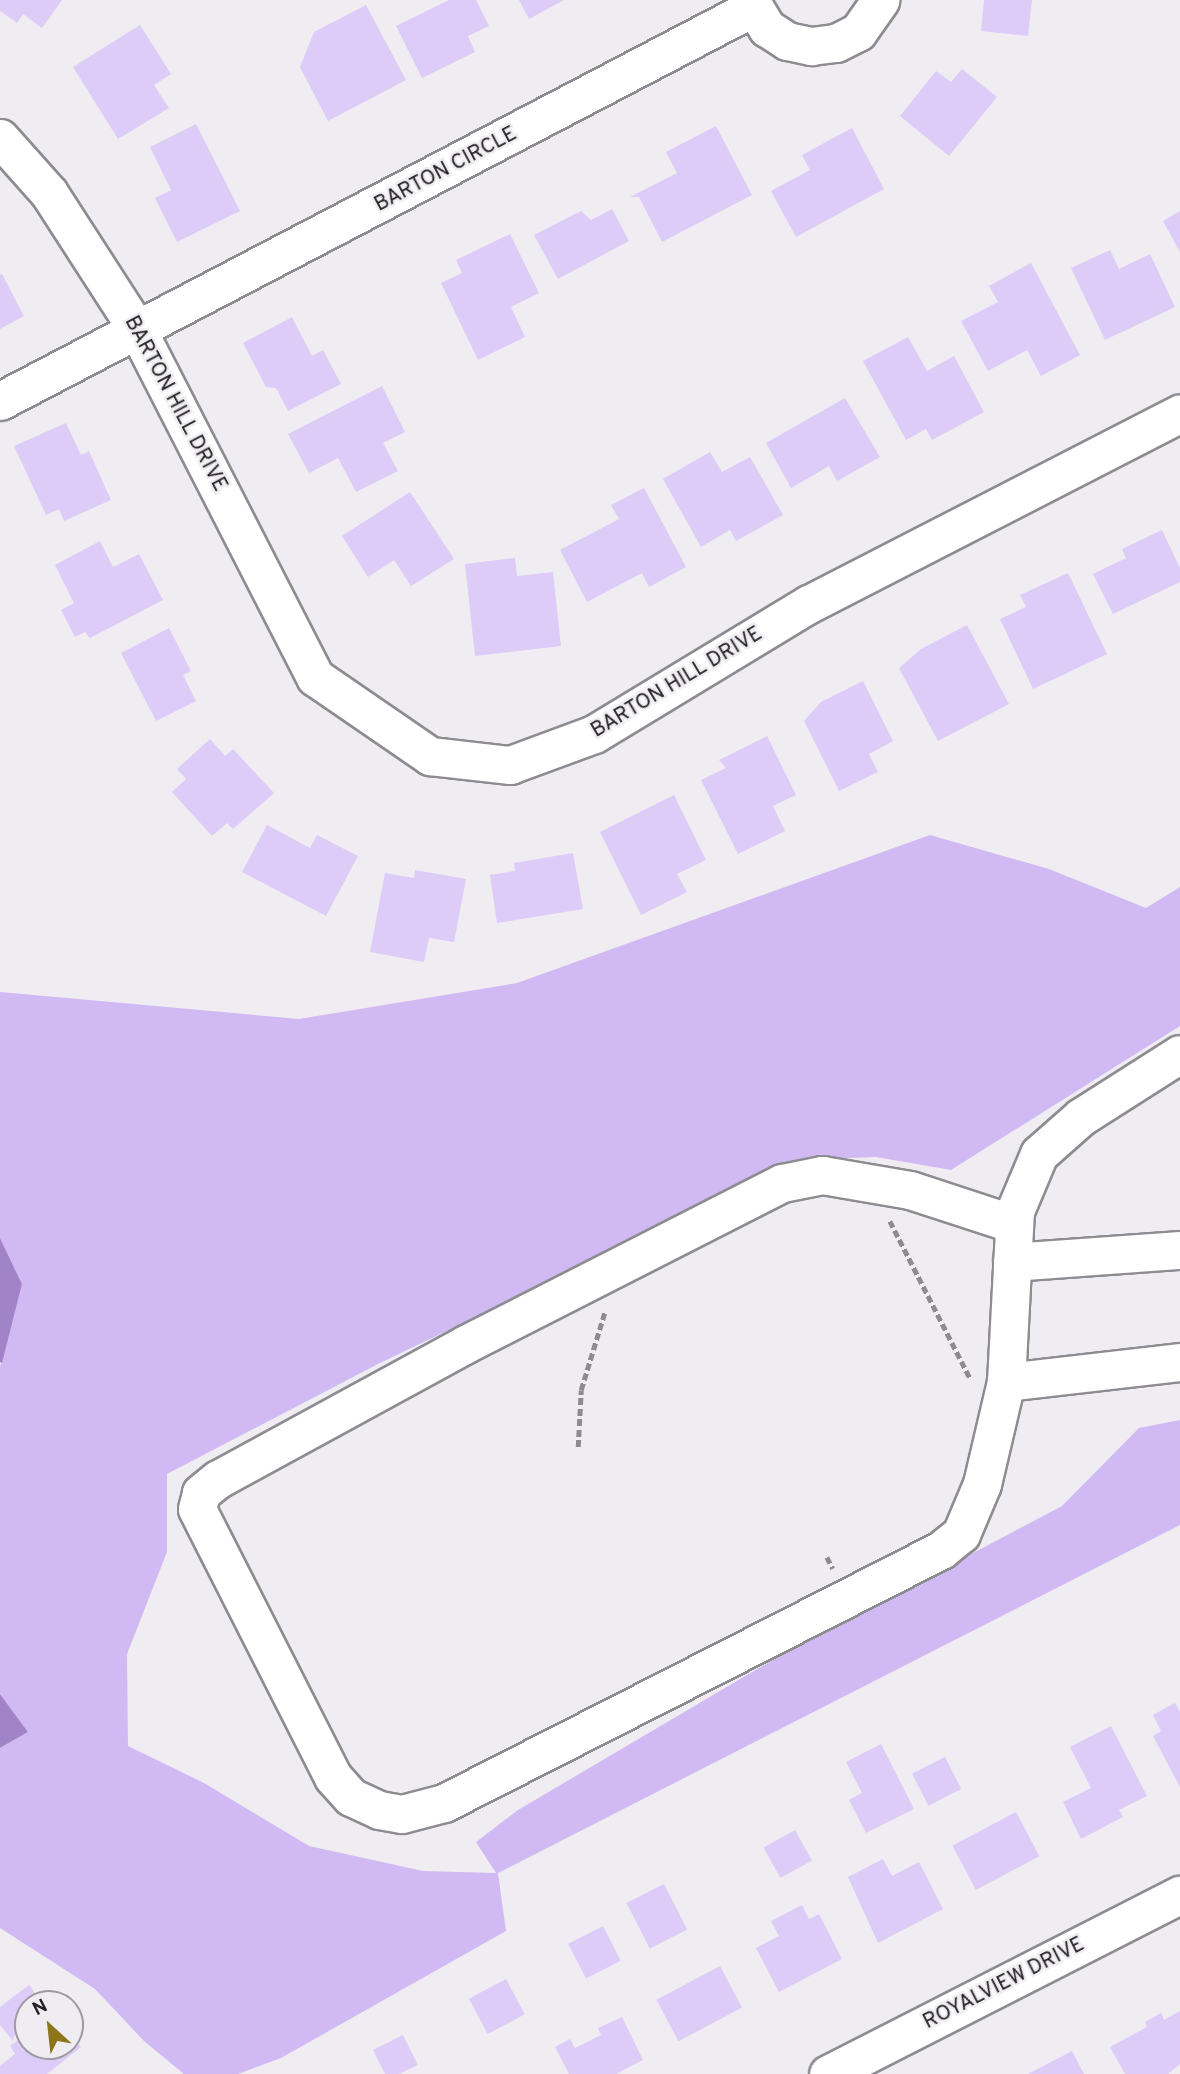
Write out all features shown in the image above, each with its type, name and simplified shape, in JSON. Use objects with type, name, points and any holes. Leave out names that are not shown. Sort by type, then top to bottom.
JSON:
[{"type":"street","name":"BARTON CIRCLE","points":[[0,401],[138,331],[751,4],[777,34],[811,46],[836,43],[858,32],[880,0]]},
{"type":"street","name":"BARTON HILL DRIVE","points":[[0,138],[49,193],[138,331],[315,677],[430,756],[510,765],[594,734],[809,604],[1180,414]]},
{"type":"street","points":[[1014,1224],[897,1188],[822,1175],[782,1183],[466,1344],[218,1479],[201,1493],[197,1509],[333,1777],[351,1797],[402,1814],[444,1803],[941,1550],[961,1534],[982,1484],[991,1386],[1012,1262],[1014,1224],[1039,1154],[1081,1116],[1180,1054]]},
{"type":"street","points":[[1012,1262],[1180,1250]]},
{"type":"street","points":[[991,1386],[1180,1362]]},
{"type":"street","name":"ROYALVIEW DRIVE","points":[[828,2074],[1180,1895]]},
{"type":"path","points":[[886,1213],[991,1386]]},
{"type":"path","points":[[578,1447],[581,1390],[608,1298]]},
{"type":"path","points":[[827,1558],[835,1575],[844,1573]]},
{"type":"shaded area","points":[[930,835],[1049,869],[1146,908],[1180,887],[1180,1026],[951,1170],[876,1157],[802,1160],[378,1364],[167,1474],[167,1552],[127,1654],[128,1746],[204,1783],[309,1846],[423,1871],[496,1873],[476,1842],[518,1810],[786,1652],[1062,1506],[1139,1428],[1180,1420],[1180,1525],[498,1873],[506,1931],[281,2058],[238,2074],[184,2074],[144,2041],[95,1989],[0,1928],[0,1748],[28,1732],[0,1694],[0,1367],[22,1284],[0,1238],[0,992],[299,1019],[517,983]]},
{"type":"shaded area","points":[[0,1238],[22,1284],[2,1363],[0,1362]]},
{"type":"shaded area","points":[[0,1694],[28,1732],[0,1748]]},
{"type":"building","points":[[0,0],[62,0],[42,28],[23,14],[17,23],[0,11]]},
{"type":"building","points":[[449,0],[476,0],[489,26],[468,36],[475,52],[422,78],[396,26]]},
{"type":"building","points":[[519,0],[564,0],[529,19]]},
{"type":"building","points":[[984,0],[1032,0],[1028,36],[981,31]]},
{"type":"building","points":[[366,5],[406,80],[328,121],[300,67],[314,32]]},
{"type":"building","points":[[140,25],[171,74],[154,85],[169,108],[118,139],[73,67]]},
{"type":"building","points":[[962,69],[997,97],[949,156],[900,116],[936,71],[951,82]]},
{"type":"building","points":[[196,124],[240,211],[177,242],[155,198],[171,190],[150,147]]},
{"type":"building","points":[[716,126],[752,195],[662,242],[639,197],[630,197],[677,173],[666,152]]},
{"type":"building","points":[[852,128],[884,189],[796,237],[771,191],[810,170],[802,155]]},
{"type":"building","points":[[612,209],[629,241],[558,279],[534,235],[581,211],[591,220]]},
{"type":"building","points":[[1180,211],[1180,252],[1163,221]]},
{"type":"building","points":[[510,234],[539,293],[511,307],[525,337],[478,360],[441,283],[462,273],[456,260]]},
{"type":"building","points":[[1110,250],[1119,269],[1150,254],[1175,307],[1105,340],[1071,268]]},
{"type":"building","points":[[1031,263],[1080,355],[1041,376],[1027,350],[988,371],[961,321],[998,302],[989,286]]},
{"type":"building","points":[[2,274],[24,316],[0,329],[0,275]]},
{"type":"building","points":[[292,317],[312,356],[323,350],[341,384],[288,411],[276,388],[266,387],[243,343]]},
{"type":"building","points":[[908,337],[927,371],[954,356],[984,412],[932,440],[926,429],[906,440],[863,361]]},
{"type":"building","points":[[382,386],[405,432],[383,443],[398,471],[356,492],[338,458],[309,473],[288,434]]},
{"type":"building","points":[[845,398],[880,457],[837,481],[829,466],[791,488],[766,443]]},
{"type":"building","points":[[66,423],[81,455],[89,451],[111,500],[64,521],[59,509],[46,515],[14,446]]},
{"type":"building","points":[[710,452],[722,472],[750,457],[783,515],[736,541],[730,530],[701,547],[663,479]]},
{"type":"building","points":[[644,488],[686,567],[649,587],[642,573],[587,602],[560,550],[619,519],[611,505]]},
{"type":"building","points":[[410,492],[454,559],[411,586],[394,560],[368,577],[342,536]]},
{"type":"building","points":[[1162,530],[1180,568],[1180,582],[1113,614],[1093,574],[1126,558],[1122,549]]},
{"type":"building","points":[[100,541],[113,567],[139,554],[163,600],[90,638],[85,632],[75,637],[61,610],[74,603],[55,565]]},
{"type":"building","points":[[515,558],[517,576],[553,572],[561,646],[475,656],[465,564]]},
{"type":"building","points":[[1068,573],[1107,654],[1033,689],[1000,619],[1026,607],[1020,595]]},
{"type":"building","points":[[967,625],[1009,704],[938,741],[899,668],[921,649]]},
{"type":"building","points":[[169,628],[191,671],[183,675],[196,701],[156,721],[121,653]]},
{"type":"building","points":[[863,681],[893,741],[869,754],[878,772],[839,791],[804,721],[821,702]]},
{"type":"building","points":[[767,736],[796,795],[773,806],[785,831],[738,854],[701,780],[726,768],[719,760]]},
{"type":"building","points":[[210,739],[225,756],[233,749],[274,793],[233,829],[227,823],[212,836],[172,792],[186,779],[177,769]]},
{"type":"building","points":[[674,795],[706,860],[677,874],[687,892],[641,915],[600,832]]},
{"type":"building","points":[[267,825],[310,848],[317,835],[358,856],[326,916],[242,872]]},
{"type":"building","points":[[573,853],[583,909],[497,923],[490,875],[515,871],[514,863]]},
{"type":"building","points":[[415,870],[466,879],[454,942],[429,938],[424,962],[370,952],[385,873],[414,878]]},
{"type":"building","points":[[1175,1703],[1180,1712],[1180,1787],[1153,1736],[1161,1731],[1153,1715]]},
{"type":"building","points":[[1111,1726],[1147,1796],[1119,1810],[1123,1817],[1081,1839],[1063,1802],[1091,1788],[1070,1747]]},
{"type":"building","points":[[881,1744],[914,1809],[866,1833],[849,1800],[862,1793],[846,1762]]},
{"type":"building","points":[[945,1757],[961,1789],[928,1806],[912,1774]]},
{"type":"building","points":[[1016,1812],[1039,1856],[976,1890],[952,1846]]},
{"type":"building","points":[[795,1830],[812,1861],[780,1878],[764,1847]]},
{"type":"building","points":[[883,1859],[892,1876],[919,1862],[943,1909],[878,1943],[848,1877]]},
{"type":"building","points":[[664,1884],[687,1929],[650,1949],[627,1903]]},
{"type":"building","points":[[802,1905],[809,1919],[819,1914],[842,1959],[779,1992],[756,1948],[779,1936],[771,1921]]},
{"type":"building","points":[[603,1926],[621,1961],[586,1978],[568,1944]]},
{"type":"building","points":[[720,1966],[742,2007],[678,2041],[656,2000]]},
{"type":"building","points":[[506,1979],[525,2014],[488,2034],[469,1999]]},
{"type":"building","points":[[14,1996],[13,2041],[0,2025],[0,2007]]},
{"type":"building","points":[[1180,2011],[1180,2064],[1168,2074],[1125,2074],[1110,2047],[1147,2027],[1145,2022],[1161,2013],[1164,2020]]},
{"type":"building","points":[[622,2017],[643,2060],[616,2074],[569,2074],[555,2047],[570,2039],[575,2048],[601,2035],[598,2028]]},
{"type":"building","points":[[403,2035],[418,2065],[399,2074],[385,2074],[373,2050]]},
{"type":"building","points":[[1072,2051],[1084,2074],[1028,2074]]},
{"type":"building","points":[[14,2055],[14,2060],[65,2060],[47,2074],[0,2074],[0,2066]]}]
